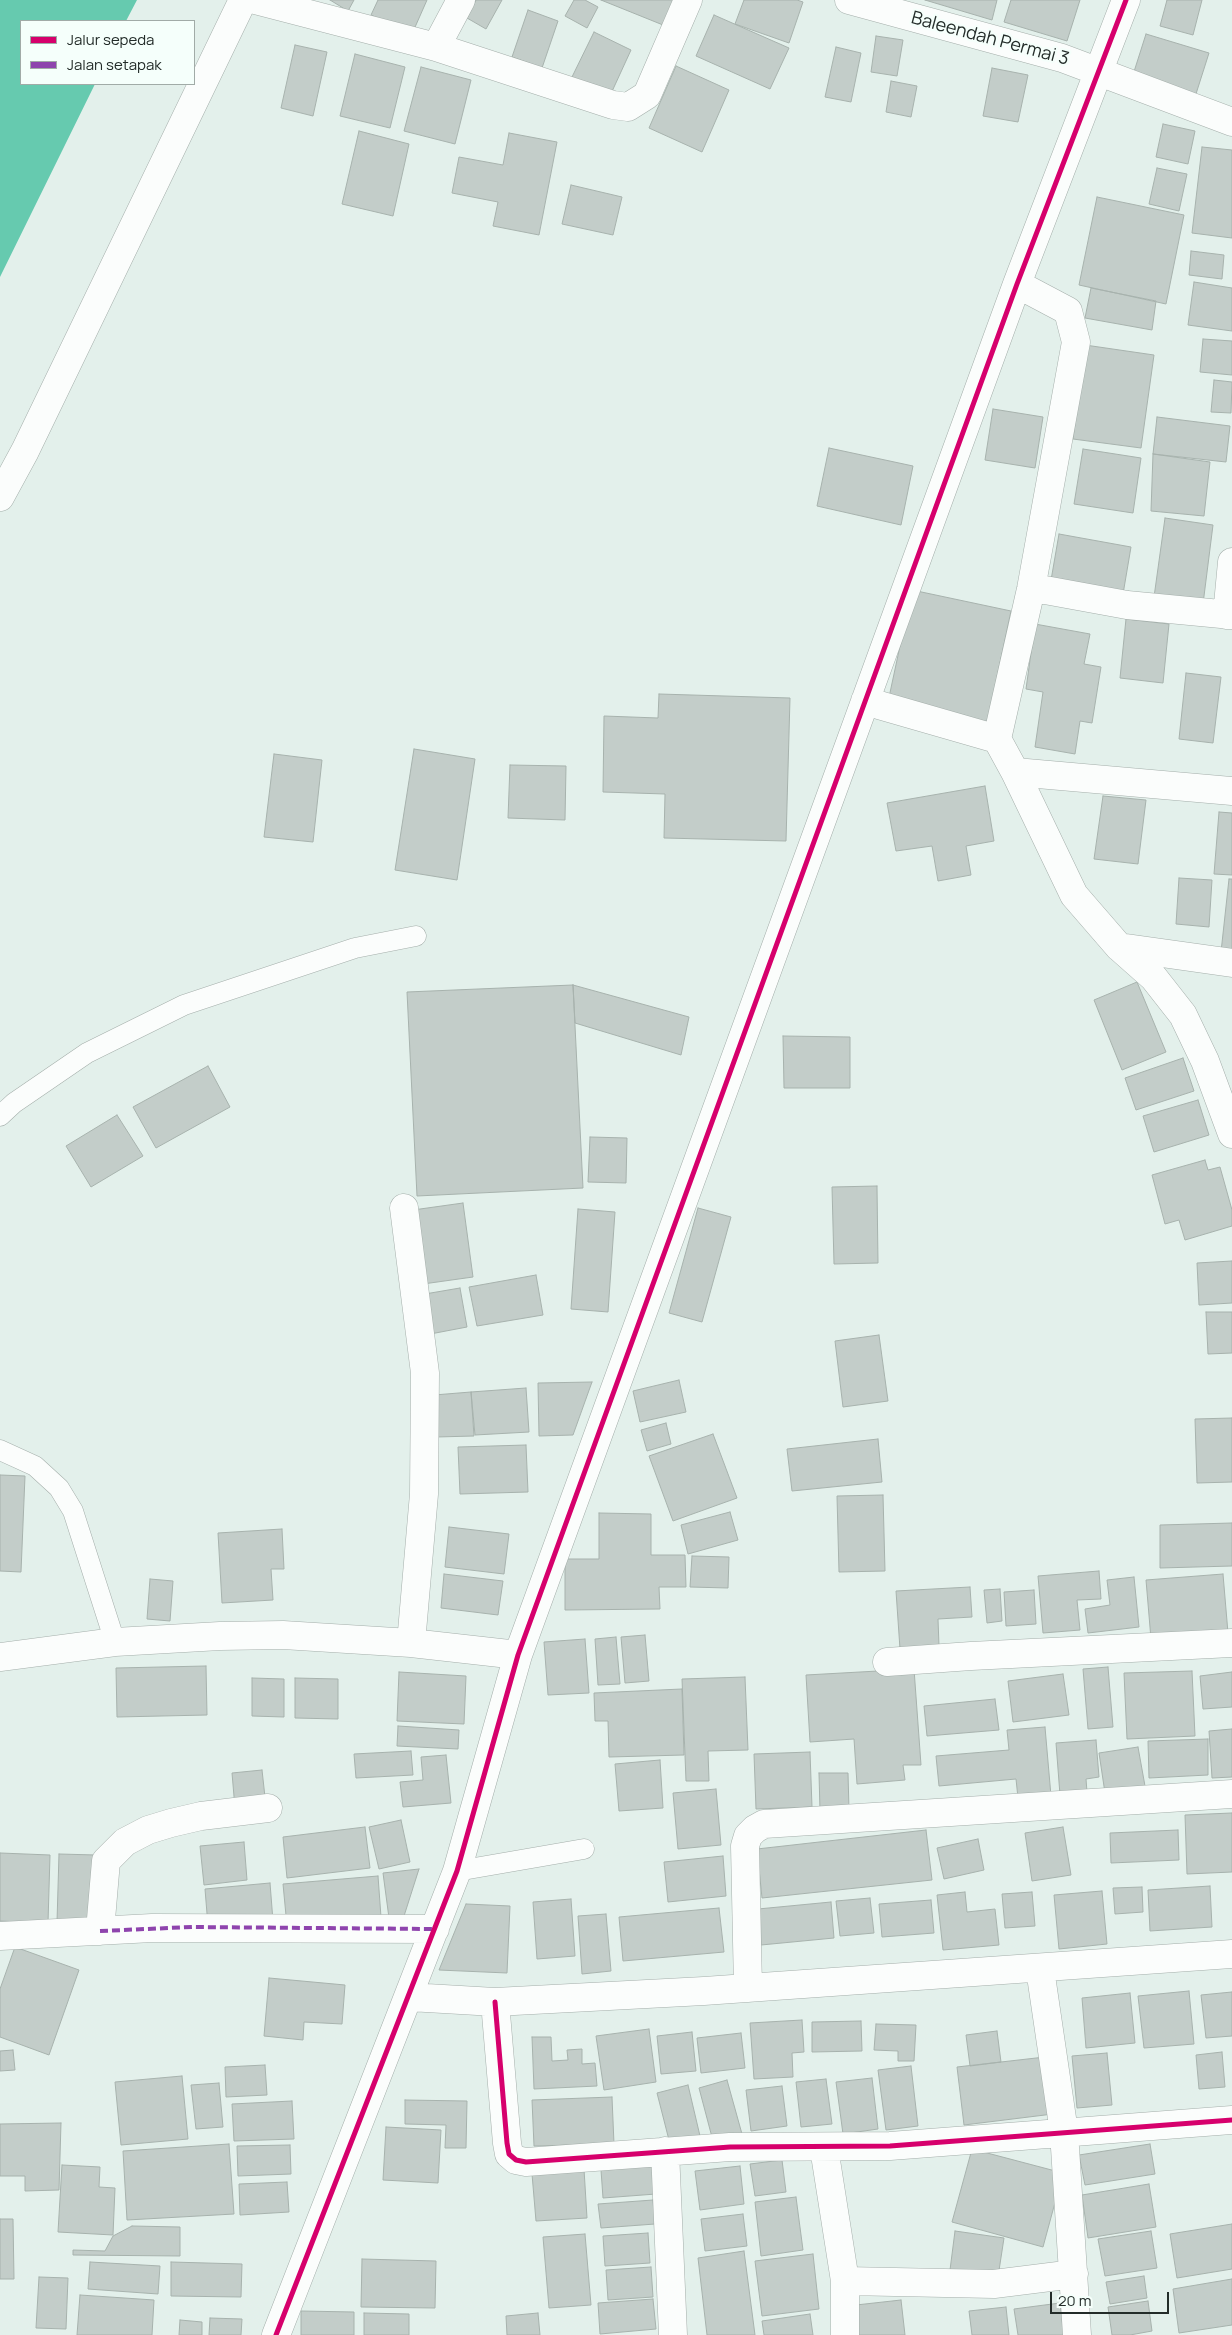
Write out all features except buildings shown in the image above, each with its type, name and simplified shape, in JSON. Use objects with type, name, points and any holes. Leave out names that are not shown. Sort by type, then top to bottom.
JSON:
[{"type":"street","points":[[0,498],[25,451],[243,0]]},
{"type":"street","points":[[255,0],[436,47],[613,106],[628,107],[647,95],[688,0]]},
{"type":"street","points":[[436,47],[462,0]]},
{"type":"street","name":"Baleendah Permai 3","points":[[849,0],[1062,58],[1101,71],[1232,122]]},
{"type":"street","points":[[276,2335],[457,1871],[518,1655],[1017,284],[1101,71],[1126,0]]},
{"type":"street","points":[[1017,284],[1068,311],[1076,342],[1032,590],[998,739],[1074,895],[1119,947],[1154,978],[1183,1015],[1205,1061],[1232,1134]]},
{"type":"street","points":[[1032,590],[1045,590],[1127,605],[1230,615],[1232,562]]},
{"type":"street","points":[[865,701],[998,739]]},
{"type":"street","points":[[1015,772],[1232,791]]},
{"type":"street","points":[[1119,947],[1232,963]]},
{"type":"street","points":[[404,1208],[425,1373],[424,1494],[411,1643]]},
{"type":"street","points":[[0,1657],[115,1642],[220,1636],[283,1636],[411,1643],[518,1655]]},
{"type":"street","points":[[886,1662],[1232,1643]]},
{"type":"street","points":[[748,1988],[745,1846],[748,1836],[764,1824],[1232,1794]]},
{"type":"street","points":[[100,1932],[106,1861],[125,1842],[148,1830],[171,1823],[201,1816],[268,1808]]},
{"type":"street","points":[[0,1936],[172,1928],[435,1929]]},
{"type":"street","points":[[409,1997],[495,2002],[1040,1969],[1232,1954]]},
{"type":"street","points":[[1040,1969],[1064,2132],[1077,2335]]},
{"type":"street","points":[[495,2002],[506,2143],[509,2154],[516,2160],[526,2162],[730,2146],[824,2148],[890,2146],[1232,2120]]},
{"type":"street","points":[[824,2148],[845,2281],[845,2335]]},
{"type":"street","points":[[665,2151],[673,2335]]},
{"type":"street","points":[[845,2281],[994,2284],[1074,2274]]},
{"type":"lane","points":[[0,1116],[14,1103],[87,1053],[184,1005],[355,948],[416,936]]},
{"type":"lane","points":[[0,1450],[35,1466],[59,1488],[73,1511],[115,1642]]},
{"type":"lane","points":[[457,1871],[584,1849]]},
{"type":"shaded area","points":[[0,0],[137,0],[127,20],[20,20],[20,85],[95,85],[0,277]]},
{"type":"marked path","points":[[100,1931],[192,1927],[435,1929]]},
{"type":"cycle path","points":[[276,2335],[457,1871],[518,1655],[1017,284],[1126,0]]},
{"type":"cycle path","points":[[495,2002],[509,2154],[516,2160],[526,2162],[730,2147],[890,2146],[1232,2120]]}]
